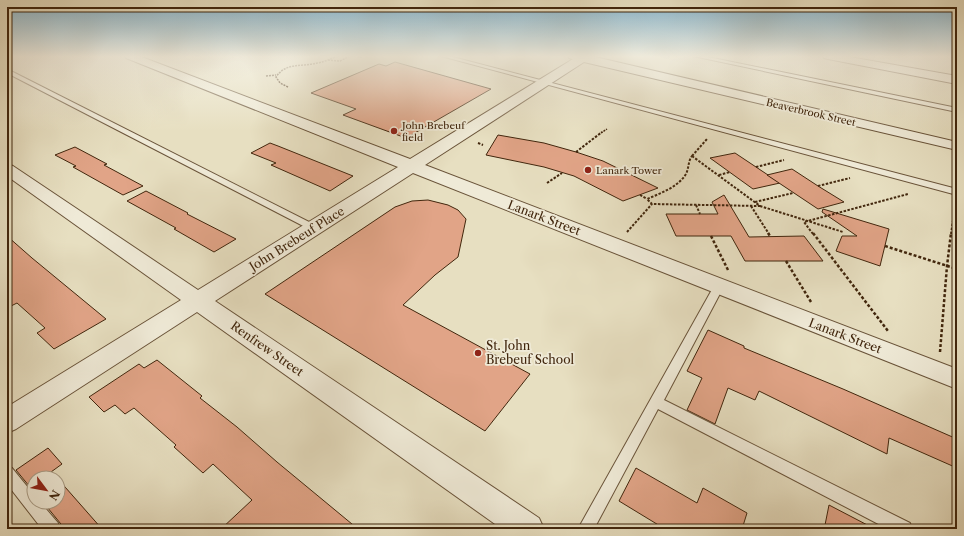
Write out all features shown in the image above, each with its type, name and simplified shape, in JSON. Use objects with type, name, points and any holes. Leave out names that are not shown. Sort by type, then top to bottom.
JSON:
[{"type":"street","name":"Lanark Street","points":[[194,81],[411,166],[724,279],[957,379]]},
{"type":"street","name":"Beaverbrook Street","points":[[682,81],[957,146]]},
{"type":"street","name":"John Brebeuf Place","points":[[7,421],[544,82]]},
{"type":"street","name":"Renfrew Street","points":[[7,169],[528,529]]},
{"type":"lane","points":[[27,81],[314,228]]},
{"type":"lane","points":[[540,81],[957,192]]},
{"type":"lane","points":[[817,81],[957,110]]},
{"type":"lane","points":[[586,529],[724,279]]},
{"type":"lane","points":[[656,402],[904,529]]},
{"type":"lane","points":[[7,473],[52,529]]},
{"type":"path","points":[[279,81],[288,87]]},
{"type":"path","points":[[576,152],[607,129]]},
{"type":"path","points":[[647,199],[679,182],[686,174],[690,166],[690,159],[706,139]]},
{"type":"path","points":[[692,156],[760,206],[843,232]]},
{"type":"path","points":[[756,167],[785,160]]},
{"type":"path","points":[[718,175],[730,172]]},
{"type":"path","points":[[547,183],[562,173]]},
{"type":"path","points":[[818,186],[850,178]]},
{"type":"path","points":[[754,202],[793,193]]},
{"type":"path","points":[[806,221],[908,194]]},
{"type":"path","points":[[640,195],[652,204],[760,206]]},
{"type":"path","points":[[626,233],[652,204]]},
{"type":"path","points":[[696,206],[700,214]]},
{"type":"path","points":[[751,206],[770,236]]},
{"type":"path","points":[[940,352],[955,207]]},
{"type":"path","points":[[806,221],[804,222],[889,332]]},
{"type":"path","points":[[711,236],[724,279]]},
{"type":"path","points":[[885,246],[957,269]]},
{"type":"path","points":[[786,261],[812,303]]},
{"type":"building","points":[[339,81],[463,81],[491,89],[406,138],[343,115],[356,109],[311,93]]},
{"type":"building","name":"Lanark Tower","points":[[498,135],[544,143],[576,152],[603,161],[658,188],[623,201],[574,176],[544,167],[486,155]]},
{"type":"building","points":[[270,143],[353,176],[330,191],[271,165],[276,163],[251,153]]},
{"type":"building","points":[[75,147],[143,186],[123,195],[73,167],[76,166],[55,155]]},
{"type":"building","points":[[735,153],[780,183],[753,189],[710,158]]},
{"type":"building","points":[[792,169],[844,202],[818,209],[767,175]]},
{"type":"building","points":[[146,191],[236,239],[214,252],[174,229],[176,228],[127,201]]},
{"type":"building","points":[[724,195],[749,237],[804,236],[823,261],[745,261],[731,236],[676,236],[666,214],[718,214],[712,202]]},
{"type":"building","points":[[428,200],[448,205],[458,210],[466,219],[458,257],[435,275],[403,305],[530,374],[485,431],[265,294],[395,207],[412,201]]},
{"type":"building","points":[[823,209],[889,229],[880,266],[836,251],[842,236],[857,236],[822,212]]},
{"type":"building","points":[[7,236],[106,319],[54,349],[37,333],[45,328],[17,303],[7,308]]},
{"type":"building","points":[[708,330],[744,346],[744,348],[957,439],[957,468],[889,438],[887,454],[759,391],[755,400],[728,388],[715,424],[687,410],[702,378],[687,371]]},
{"type":"building","points":[[157,360],[202,396],[200,398],[237,427],[358,529],[221,529],[252,500],[213,464],[203,473],[174,447],[176,445],[134,408],[125,414],[115,405],[104,412],[89,397],[139,364],[144,368]]},
{"type":"building","points":[[48,448],[62,464],[54,470],[26,470],[26,482],[16,470]]},
{"type":"building","points":[[636,468],[697,503],[703,488],[747,513],[742,529],[665,529],[619,501]]},
{"type":"building","points":[[66,488],[102,529],[65,529],[50,510],[66,510]]},
{"type":"building","points":[[829,505],[875,529],[833,529],[825,525]]},
{"type":"place","name":"John Brebeuf field","points":[[394,131]]},
{"type":"place","name":"Lanark Tower","points":[[588,170]]},
{"type":"place","name":"St. John Brebeuf School","points":[[478,353]]}]
